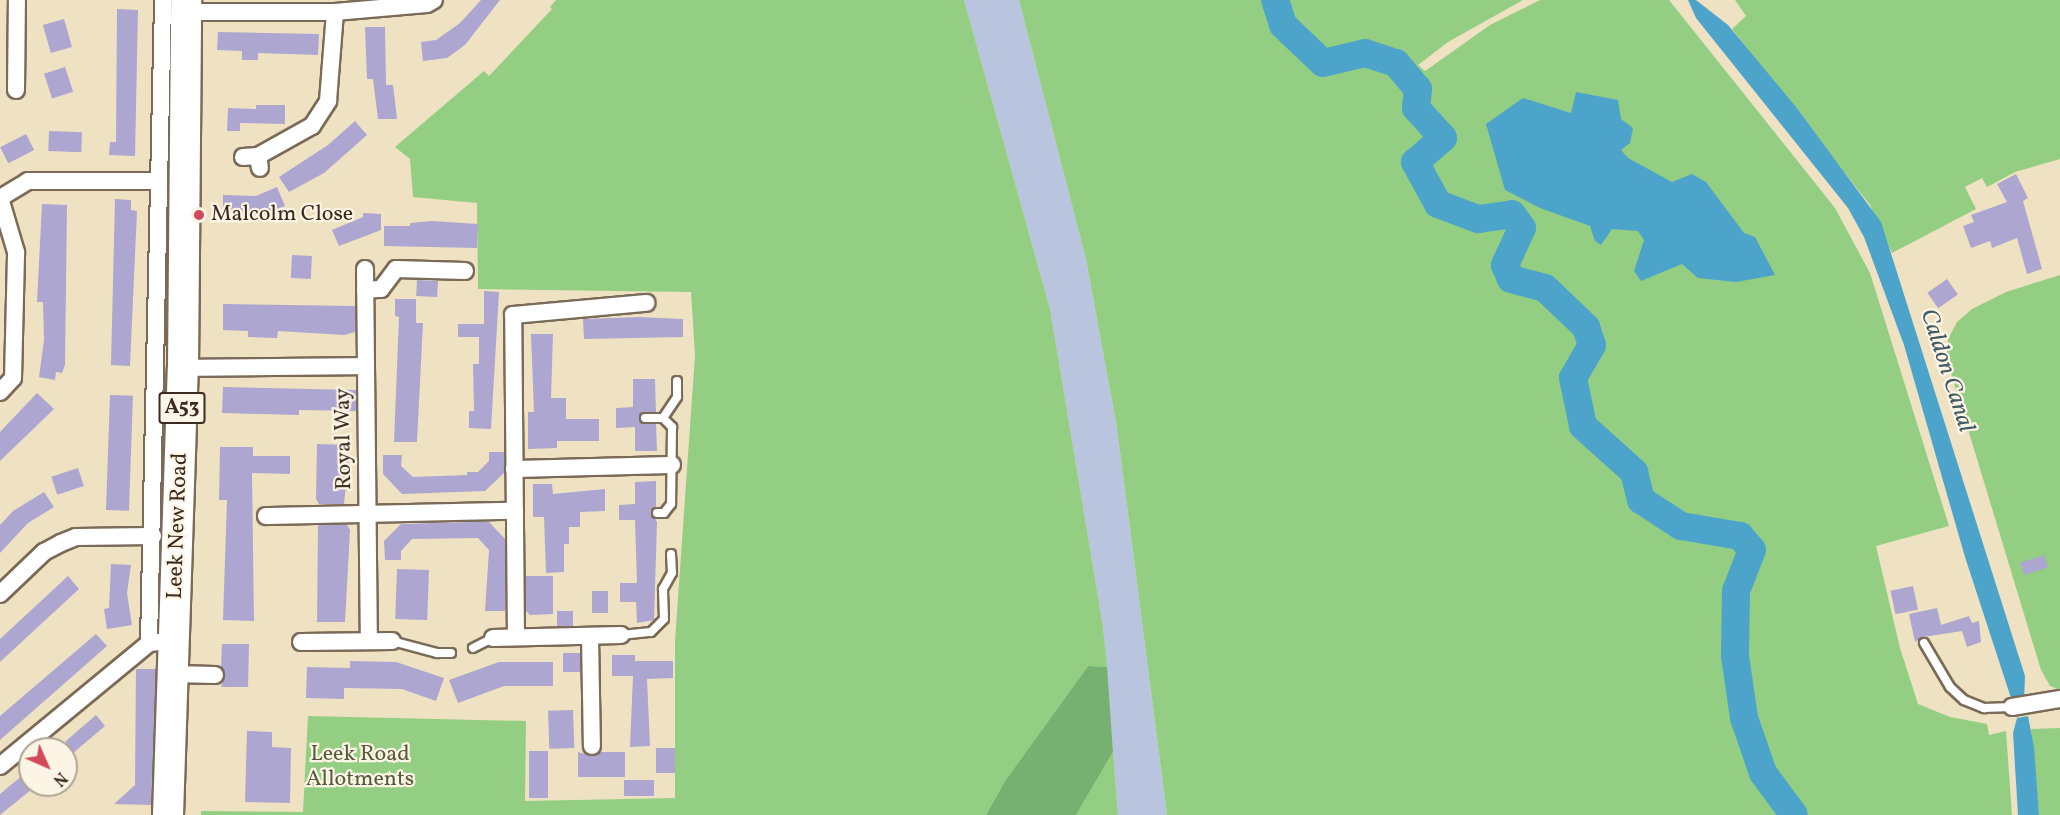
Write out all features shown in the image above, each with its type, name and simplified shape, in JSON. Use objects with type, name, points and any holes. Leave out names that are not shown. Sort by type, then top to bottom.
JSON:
[{"type":"highway","name":"Leek New Road","points":[[168,815],[173,674],[162,641],[183,368],[173,92],[178,4]]},
{"type":"street","points":[[16,90],[17,0]]},
{"type":"street","points":[[178,4],[335,12],[380,4],[434,0]]},
{"type":"street","points":[[254,160],[312,126],[328,101],[335,12]]},
{"type":"street","name":"Leek New Road","points":[[162,641],[153,536],[159,181],[173,92]]},
{"type":"street","points":[[0,392],[13,378],[16,252],[0,198],[28,181],[159,181]]},
{"type":"street","points":[[365,268],[373,289],[366,366]]},
{"type":"street","points":[[373,289],[396,270],[465,271]]},
{"type":"street","points":[[516,637],[513,315],[646,303]]},
{"type":"street","name":"Royal Way","points":[[183,368],[366,366],[368,513],[515,511]]},
{"type":"street","points":[[514,469],[672,465]]},
{"type":"street","points":[[266,516],[368,513],[369,641]]},
{"type":"street","points":[[0,594],[44,552],[76,537],[153,536]]},
{"type":"street","points":[[493,638],[621,635]]},
{"type":"street","points":[[590,636],[591,746]]},
{"type":"street","points":[[0,766],[162,641]]},
{"type":"street","points":[[302,642],[392,641]]},
{"type":"street","points":[[173,674],[215,675]]},
{"type":"street","points":[[2012,707],[2060,699]]},
{"type":"lane","points":[[663,418],[677,397],[677,381]]},
{"type":"lane","points":[[645,418],[663,418],[672,427],[671,504],[664,513],[657,513]]},
{"type":"lane","points":[[621,635],[651,632],[664,619],[663,589],[672,573],[671,554]]},
{"type":"lane","points":[[473,648],[493,638]]},
{"type":"lane","points":[[392,641],[437,653],[451,653]]},
{"type":"lane","points":[[1924,643],[1950,687],[1964,700],[1984,708],[2012,707]]},
{"type":"shaded area","points":[[964,0],[1019,0],[1086,259],[1117,428],[1167,815],[1118,815],[1103,627],[1050,309]]},
{"type":"green space","name":"Leek Road Allotments","points":[[556,0],[964,0],[1050,309],[1103,627],[1107,667],[1088,666],[1005,781],[986,815],[201,815],[201,811],[303,812],[308,716],[526,721],[525,801],[675,798],[675,641],[695,355],[691,292],[478,289],[477,203],[413,197],[410,159],[395,147],[484,71],[489,76],[552,9],[550,7]]},
{"type":"green space","points":[[1019,0],[1523,0],[1448,42],[1418,65],[1425,71],[1490,25],[1540,0],[1669,0],[1835,208],[1870,273],[1949,526],[1876,546],[1900,648],[1918,704],[1950,717],[1987,724],[1989,735],[2006,731],[2012,815],[1167,815],[1117,428],[1086,259]]},
{"type":"green space","points":[[1735,0],[2060,0],[2060,159],[2015,172],[1987,187],[1982,178],[1965,187],[1976,209],[1892,253],[1870,205],[1732,29],[1746,16]]},
{"type":"green space","points":[[2060,275],[2060,690],[2050,686],[2041,670],[1947,360],[1948,339],[1957,322],[1972,309],[2006,292]]},
{"type":"green space","points":[[1088,666],[1107,667],[1113,752],[1076,815],[986,815],[1005,781]]},
{"type":"green space","points":[[2060,728],[2060,815],[2039,815],[2031,729]]},
{"type":"green space","points":[[1113,752],[1118,815],[1076,815]]},
{"type":"water","points":[[1688,0],[1696,0],[1728,25],[1796,107],[1881,222],[2025,676],[2024,702],[2015,705],[2010,695],[1965,557],[1904,345],[1864,237],[1848,208],[1696,18]]},
{"type":"water","points":[[1576,92],[1618,100],[1621,119],[1633,128],[1630,143],[1621,150],[1628,158],[1672,182],[1692,174],[1706,182],[1744,233],[1755,237],[1775,275],[1736,282],[1698,278],[1682,264],[1641,281],[1634,271],[1644,240],[1638,231],[1612,229],[1601,245],[1595,241],[1590,226],[1540,208],[1505,190],[1486,124],[1523,98],[1571,113]]},
{"type":"water","points":[[2028,716],[2034,747],[2039,815],[2018,815],[2013,733],[2017,718]]},
{"type":"building","points":[[481,0],[500,0],[465,45],[447,58],[423,61],[421,42],[436,40],[460,23]]},
{"type":"building","points":[[117,9],[138,10],[135,156],[109,155],[110,142],[116,142]]},
{"type":"building","points":[[64,19],[72,47],[51,53],[43,25]]},
{"type":"building","points":[[365,27],[385,27],[386,85],[393,85],[397,119],[378,119],[373,79],[367,79]]},
{"type":"building","points":[[218,32],[319,34],[318,55],[258,53],[258,60],[242,60],[242,51],[217,50]]},
{"type":"building","points":[[65,67],[73,92],[52,99],[44,74]]},
{"type":"building","points":[[256,105],[285,105],[285,124],[240,123],[240,131],[227,131],[228,108],[256,109]]},
{"type":"building","points":[[355,121],[367,135],[324,173],[289,192],[279,177],[328,145]]},
{"type":"building","points":[[49,131],[82,132],[81,152],[48,151]]},
{"type":"building","points":[[26,134],[34,150],[8,163],[0,147]]},
{"type":"building","points":[[2016,174],[2028,198],[2023,201],[2042,269],[2027,274],[2017,238],[1992,248],[1990,241],[1971,248],[1963,226],[1974,222],[1971,215],[2007,202],[1997,184]]},
{"type":"building","points":[[277,187],[285,206],[260,216],[223,216],[223,195],[256,196]]},
{"type":"building","points":[[115,199],[131,200],[131,210],[137,211],[130,366],[111,365]]},
{"type":"building","points":[[42,204],[67,205],[65,365],[62,373],[56,372],[55,380],[39,377],[44,340],[43,302],[37,302]]},
{"type":"building","points":[[363,213],[381,214],[381,230],[339,246],[332,230],[363,217]]},
{"type":"building","points":[[432,221],[478,224],[477,248],[384,246],[384,226],[410,226],[410,223]]},
{"type":"building","points":[[292,255],[312,256],[311,279],[291,278]]},
{"type":"building","points":[[1947,279],[1958,295],[1938,308],[1927,293]]},
{"type":"building","points":[[417,280],[438,281],[437,297],[416,296]]},
{"type":"building","points":[[484,291],[499,292],[491,429],[469,428],[469,411],[474,411],[473,364],[479,364],[479,337],[458,337],[458,324],[484,324]]},
{"type":"building","points":[[395,299],[416,299],[416,323],[423,323],[417,442],[394,442],[399,317],[395,316]]},
{"type":"building","points":[[223,304],[355,306],[355,332],[344,335],[278,331],[277,338],[248,337],[248,331],[223,330]]},
{"type":"building","points":[[639,317],[683,319],[683,337],[584,339],[583,319]]},
{"type":"building","points":[[531,334],[553,334],[551,398],[566,398],[566,419],[599,419],[599,441],[557,441],[557,448],[528,449],[528,412],[534,412]]},
{"type":"building","points":[[633,379],[655,379],[656,412],[642,412],[639,419],[642,424],[656,424],[657,451],[635,451],[635,427],[616,428],[616,408],[633,407]]},
{"type":"building","points":[[223,387],[356,390],[356,411],[299,410],[299,415],[222,413]]},
{"type":"building","points":[[37,393],[54,409],[0,461],[0,432]]},
{"type":"building","points":[[110,395],[133,396],[129,511],[106,510]]},
{"type":"building","points":[[317,444],[346,445],[345,457],[349,457],[344,504],[319,504],[316,499]]},
{"type":"building","points":[[220,447],[253,447],[253,456],[290,456],[290,474],[252,473],[254,621],[223,620],[227,500],[219,500]]},
{"type":"building","points":[[489,452],[504,452],[504,473],[485,491],[402,494],[383,474],[383,455],[402,455],[401,466],[413,477],[467,475],[467,472],[478,472],[489,461]]},
{"type":"building","points":[[78,468],[84,486],[57,495],[51,477]]},
{"type":"building","points":[[656,481],[656,507],[651,512],[657,522],[654,620],[637,623],[636,602],[620,602],[620,583],[637,583],[635,520],[619,520],[619,505],[635,504],[635,482]]},
{"type":"building","points":[[533,484],[552,484],[553,494],[605,489],[605,511],[580,512],[580,527],[569,527],[569,544],[564,544],[564,572],[546,573],[544,517],[533,517]]},
{"type":"building","points":[[44,492],[54,507],[28,523],[0,553],[0,525],[13,511]]},
{"type":"building","points":[[489,522],[505,539],[505,611],[485,611],[489,550],[478,538],[412,539],[401,551],[401,560],[385,560],[384,541],[401,524]]},
{"type":"building","points":[[318,525],[347,525],[350,530],[345,622],[317,622]]},
{"type":"building","points":[[2044,555],[2048,567],[2024,575],[2020,563]]},
{"type":"building","points":[[111,564],[131,565],[127,593],[132,625],[107,629],[104,609],[109,608]]},
{"type":"building","points":[[397,569],[429,570],[427,620],[395,619]]},
{"type":"building","points":[[68,576],[79,589],[0,662],[0,639]]},
{"type":"building","points":[[526,576],[553,576],[553,614],[530,615],[526,611]]},
{"type":"building","points":[[1913,586],[1918,609],[1895,614],[1891,591]]},
{"type":"building","points":[[592,591],[608,591],[608,613],[592,613]]},
{"type":"building","points":[[1937,608],[1941,625],[1969,616],[1972,623],[1979,621],[1981,642],[1967,647],[1962,631],[1923,637],[1915,642],[1909,614]]},
{"type":"building","points":[[557,611],[573,611],[573,626],[557,626]]},
{"type":"building","points":[[96,634],[107,646],[0,740],[0,716]]},
{"type":"building","points":[[222,644],[249,644],[248,687],[221,687],[225,675],[221,667]]},
{"type":"building","points":[[563,653],[580,653],[580,672],[563,672]]},
{"type":"building","points":[[612,655],[635,655],[635,661],[673,661],[673,678],[647,679],[650,746],[630,747],[633,676],[612,676]]},
{"type":"building","points":[[350,661],[396,662],[444,678],[436,701],[402,689],[344,688],[344,699],[306,698],[307,667],[350,668]]},
{"type":"building","points":[[499,662],[553,662],[553,686],[504,686],[458,703],[449,680]]},
{"type":"building","points":[[136,669],[156,669],[151,805],[114,804],[135,785]]},
{"type":"building","points":[[573,710],[574,748],[549,749],[548,711]]},
{"type":"building","points":[[96,715],[105,726],[78,749],[78,737],[71,737]]},
{"type":"building","points":[[247,731],[272,732],[272,747],[291,748],[290,803],[245,802]]},
{"type":"building","points":[[656,748],[675,748],[675,773],[656,773]]},
{"type":"building","points":[[529,751],[548,751],[548,798],[529,798]]},
{"type":"building","points":[[578,752],[592,756],[600,752],[625,752],[625,777],[578,777]]},
{"type":"building","points":[[18,779],[18,797],[22,797],[0,815],[0,794]]},
{"type":"building","points":[[624,780],[654,780],[654,796],[624,796]]},
{"type":"waterway","points":[[1275,0],[1283,25],[1323,63],[1365,53],[1396,63],[1418,89],[1416,108],[1443,138],[1415,162],[1438,204],[1478,219],[1512,214],[1522,228],[1505,265],[1511,279],[1545,288],[1586,327],[1592,345],[1573,378],[1583,426],[1634,472],[1641,500],[1681,526],[1740,536],[1752,550],[1736,591],[1735,656],[1744,718],[1763,773],[1794,815]]},
{"type":"place","name":"Malcolm Close","points":[[199,215]]},
{"type":"water label","name":"Caldon Canal","points":[[1946,371]]}]
